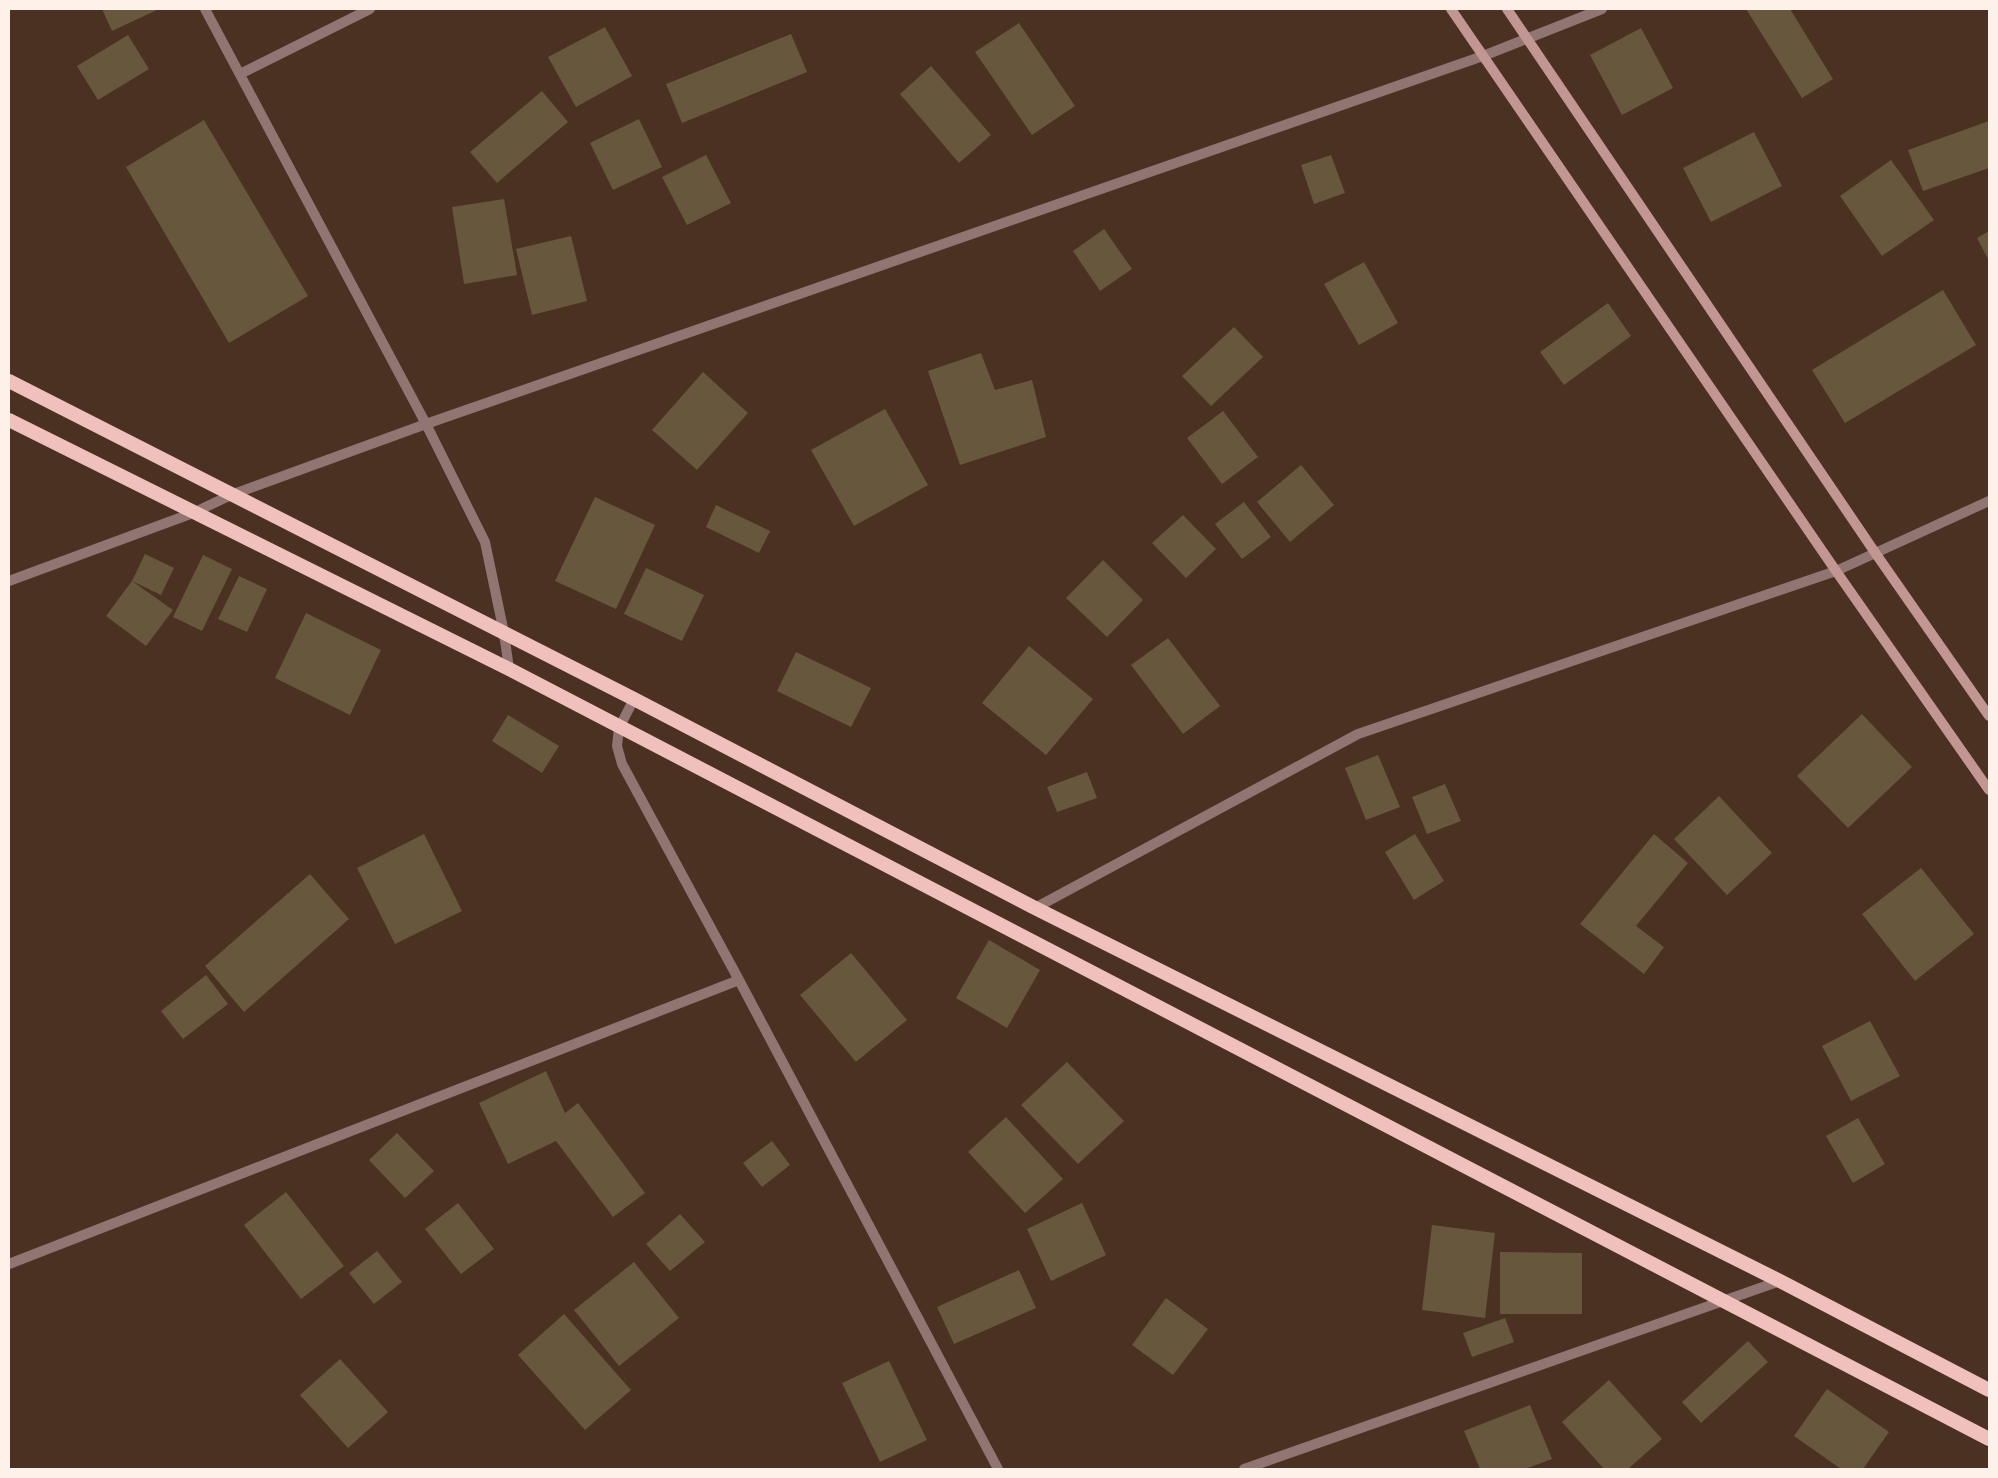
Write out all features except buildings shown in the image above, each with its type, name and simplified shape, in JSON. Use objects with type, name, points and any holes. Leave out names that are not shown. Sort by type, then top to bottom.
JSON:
[{"type":"highway","points":[[9,381],[634,699],[1035,908],[1780,1282],[1989,1390]]},
{"type":"highway","points":[[9,420],[510,669],[619,728],[1989,1439]]},
{"type":"main road","points":[[1451,9],[1836,571],[1989,790]]},
{"type":"main road","points":[[1507,9],[1876,554],[1989,716]]},
{"type":"street","points":[[205,9],[426,424],[485,542],[510,669]]},
{"type":"street","points":[[240,74],[370,9]]},
{"type":"street","points":[[9,581],[193,513],[231,495],[426,424],[1483,56],[1602,9]]},
{"type":"street","points":[[1035,908],[1358,734],[1836,571],[1989,501]]},
{"type":"street","points":[[634,699],[619,728],[617,746],[622,764],[739,980],[998,1469]]},
{"type":"street","points":[[9,1264],[739,980]]},
{"type":"street","points":[[1244,1469],[1780,1282]]}]
